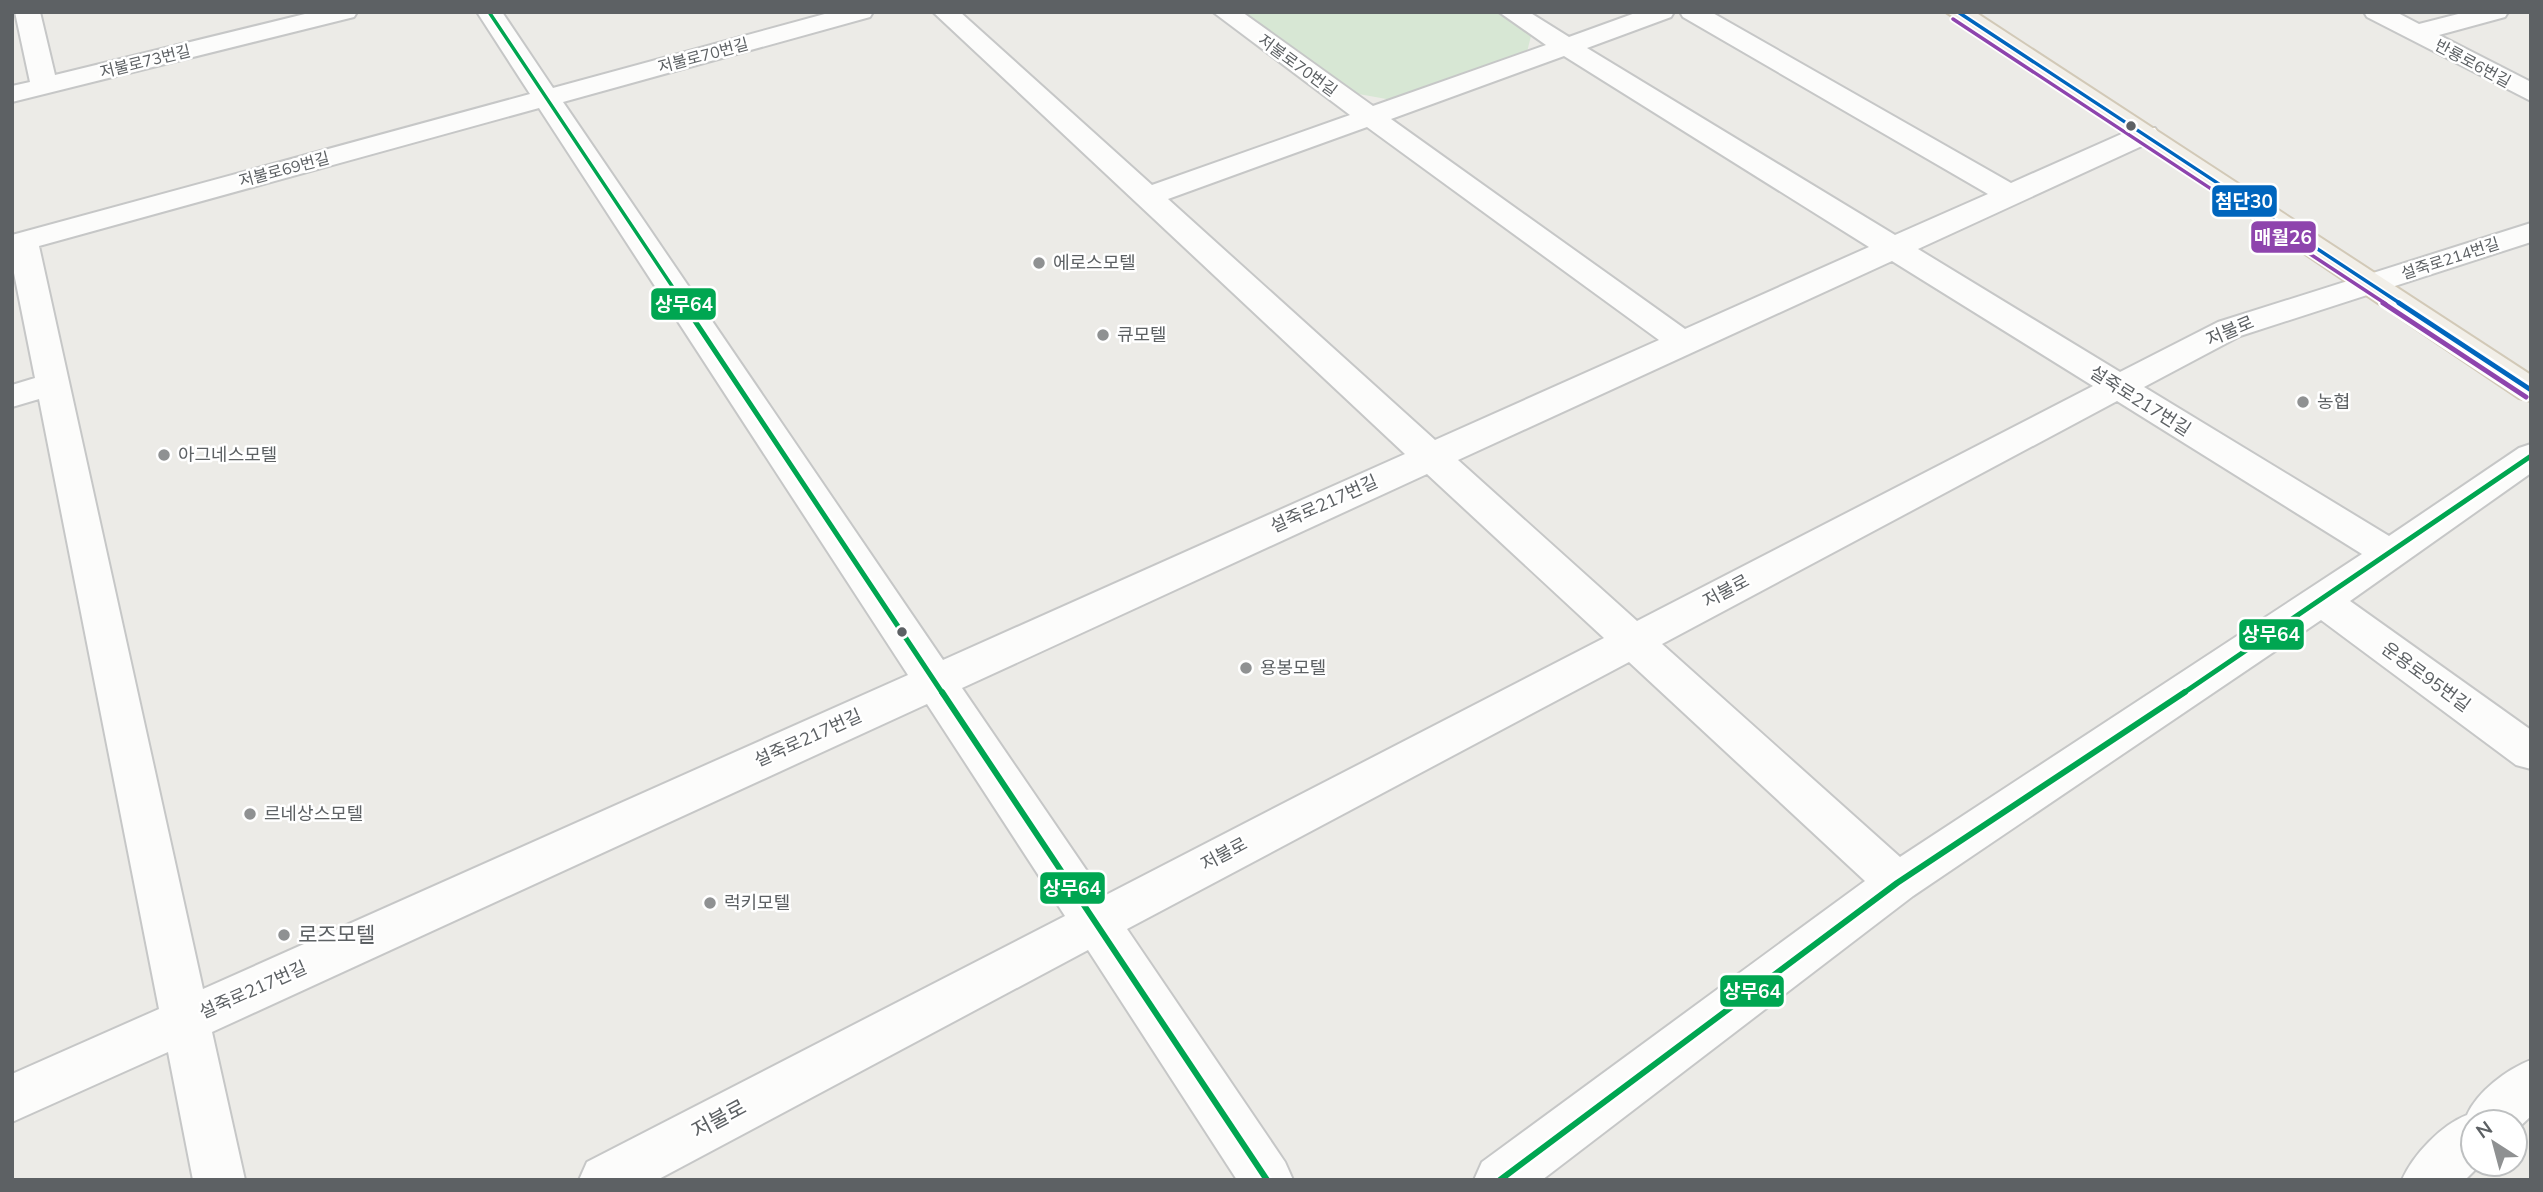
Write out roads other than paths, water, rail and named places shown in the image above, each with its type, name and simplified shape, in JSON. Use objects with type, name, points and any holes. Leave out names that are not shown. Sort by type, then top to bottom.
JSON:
[{"type":"main road","points":[[1958,12],[2531,390]]},
{"type":"street","points":[[27,12],[44,86]]},
{"type":"street","points":[[236,12],[246,37]]},
{"type":"street","name":"저불로73번길","points":[[12,94],[345,12]]},
{"type":"street","points":[[489,12],[1267,1180]]},
{"type":"street","name":"저불로70번길","points":[[546,98],[861,12]]},
{"type":"street","points":[[944,12],[1897,883]]},
{"type":"street","name":"저불로70번길","points":[[1225,12],[1370,117]]},
{"type":"street","name":"설죽로217번길","points":[[1511,12],[2389,554]]},
{"type":"street","points":[[1147,197],[1662,12]]},
{"type":"street","points":[[1692,12],[2009,194]]},
{"type":"street","name":"반룡로6번길","points":[[2376,12],[2531,93]]},
{"type":"street","name":"반룡로6번길","points":[[2415,33],[2496,12]]},
{"type":"street","name":"저불로69번길","points":[[88,551],[53,383],[18,242],[546,98]]},
{"type":"street","points":[[1370,117],[1682,342]]},
{"type":"street","name":"설죽로217번길","points":[[12,1099],[2145,134]]},
{"type":"street","name":"설죽로214번길","points":[[2368,284],[2531,232]]},
{"type":"street","name":"저불로","points":[[604,1180],[2229,329],[2368,284]]},
{"type":"street","points":[[12,396],[53,383]]},
{"type":"street","points":[[1500,1180],[1897,883],[2322,601],[2531,456]]},
{"type":"street","name":"설죽로217번길","points":[[88,551],[186,1020]]},
{"type":"street","name":"운용로95번길","points":[[2322,601],[2531,753]]},
{"type":"street","points":[[186,1020],[219,1180]]},
{"type":"street","points":[[2504,1108],[2531,1083]]},
{"type":"street","points":[[2428,1180],[2459,1150]]},
{"type":"place","name":"에로스모텔","points":[[1039,263]]},
{"type":"place","name":"큐모텔","points":[[1103,335]]},
{"type":"place","name":"농협","points":[[2303,402]]},
{"type":"place","name":"아그네스모텔","points":[[164,455]]},
{"type":"place","name":"용봉모텔","points":[[1246,668]]},
{"type":"place","name":"르네상스모텔","points":[[250,814]]},
{"type":"place","name":"럭키모텔","points":[[710,903]]},
{"type":"place","name":"로즈모텔","points":[[284,935]]}]
